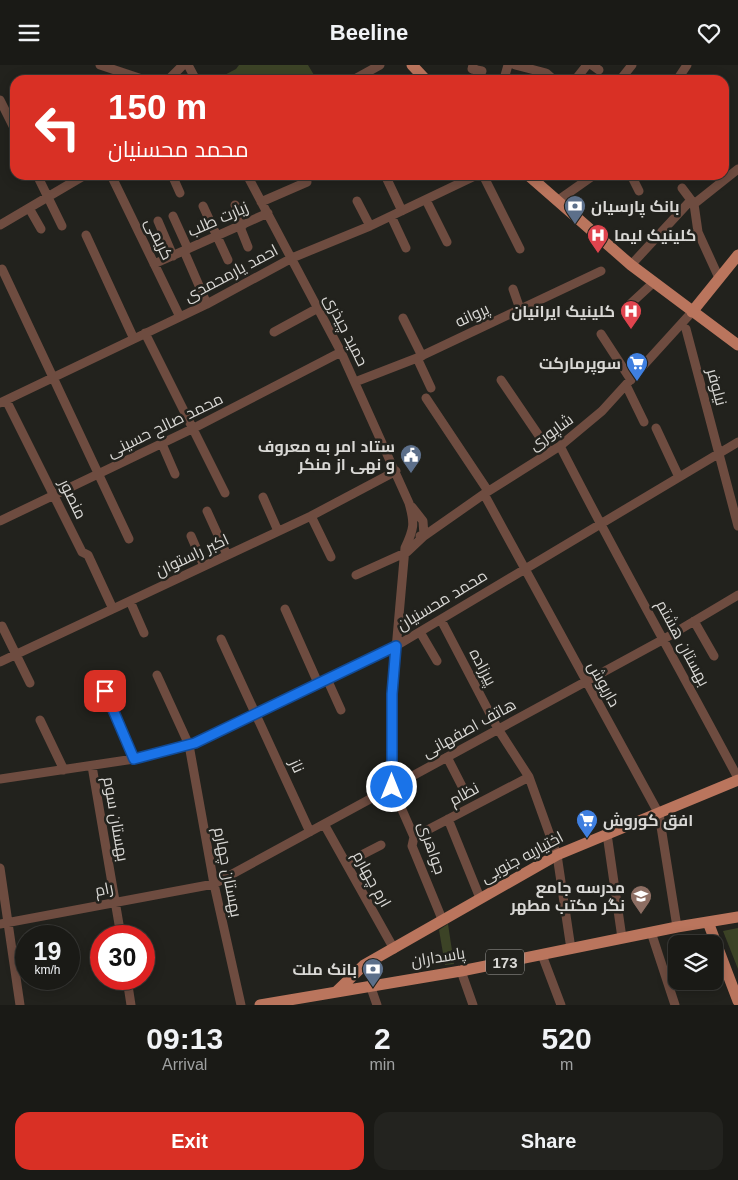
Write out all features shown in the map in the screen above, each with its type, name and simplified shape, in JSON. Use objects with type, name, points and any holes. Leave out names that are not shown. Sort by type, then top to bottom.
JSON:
[{"type":"main road","points":[[412,65],[421,75]]},
{"type":"main road","points":[[534,180],[653,283],[738,345]]},
{"type":"main road","points":[[692,312],[738,255]]},
{"type":"main road","name":"اختیاریه جنوبی","points":[[337,991],[364,965],[557,855],[659,814],[738,779]]},
{"type":"main road","name":"پاسداران","points":[[260,1005],[461,971],[651,932],[738,917]]},
{"type":"main road","points":[[708,922],[738,1001]]},
{"type":"street","points":[[100,65],[130,75]]},
{"type":"street","points":[[173,75],[183,65]]},
{"type":"street","points":[[365,75],[380,65]]},
{"type":"street","points":[[473,65],[472,69],[482,71]]},
{"type":"street","points":[[514,65],[548,75]]},
{"type":"street","points":[[624,75],[632,65]]},
{"type":"street","points":[[0,100],[10,120]]},
{"type":"street","points":[[39,180],[62,226]]},
{"type":"street","points":[[0,225],[77,180]]},
{"type":"street","name":"کریمی","points":[[113,180],[180,317]]},
{"type":"street","points":[[175,180],[180,193]]},
{"type":"street","name":"حمید چیذری","points":[[250,180],[341,352],[396,471],[413,517],[413,533],[405,548],[407,552],[392,694],[392,787]]},
{"type":"street","points":[[387,180],[402,211]]},
{"type":"street","name":"احمد یارمحمدی","points":[[3,401],[180,317],[292,258],[370,226],[467,180]]},
{"type":"street","points":[[486,180],[520,249]]},
{"type":"street","points":[[557,201],[585,180]]},
{"type":"street","points":[[634,180],[639,191]]},
{"type":"street","points":[[631,265],[692,202],[723,180]]},
{"type":"street","points":[[261,202],[307,182]]},
{"type":"street","points":[[682,188],[692,202],[698,233],[719,278]]},
{"type":"street","points":[[426,200],[447,242]]},
{"type":"street","points":[[357,201],[370,226]]},
{"type":"street","points":[[235,205],[248,247]]},
{"type":"street","points":[[202,206],[228,260]]},
{"type":"street","points":[[29,208],[41,229]]},
{"type":"street","name":"زیارت طلب","points":[[154,264],[268,213]]},
{"type":"street","points":[[173,216],[208,303]]},
{"type":"street","points":[[391,216],[406,248]]},
{"type":"street","points":[[158,221],[174,256]]},
{"type":"street","points":[[86,235],[134,339]]},
{"type":"street","points":[[2,269],[129,539]]},
{"type":"street","name":"پروانه","points":[[355,382],[419,357],[600,271]]},
{"type":"street","points":[[628,306],[653,283]]},
{"type":"street","points":[[513,289],[520,309]]},
{"type":"street","points":[[274,332],[318,308]]},
{"type":"street","name":"شاپوری","points":[[407,552],[424,536],[486,492],[560,446],[602,411],[692,312]]},
{"type":"street","points":[[402,318],[432,388]]},
{"type":"street","name":"نیلوفر","points":[[686,329],[738,526]]},
{"type":"street","points":[[145,333],[225,493]]},
{"type":"street","points":[[601,334],[628,383],[644,422]]},
{"type":"street","name":"محمد صالح حسینی","points":[[0,521],[194,429],[341,352]]},
{"type":"street","points":[[501,380],[550,452]]},
{"type":"street","name":"داریوش","points":[[426,399],[486,492],[523,569],[659,814],[677,927]]},
{"type":"street","name":"منصور","points":[[3,401],[55,495],[82,551],[88,555],[113,609]]},
{"type":"street","points":[[656,429],[678,475]]},
{"type":"street","name":"محمد محسنیان","points":[[0,779],[134,759],[189,745],[396,646],[678,475],[738,442]]},
{"type":"street","points":[[162,444],[175,474]]},
{"type":"street","name":"بهستان هشتم","points":[[560,446],[599,523],[664,639],[738,779]]},
{"type":"street","name":"اکبر راستوان","points":[[0,662],[311,516],[396,471]]},
{"type":"street","points":[[263,497],[278,531]]},
{"type":"street","name":"حمید چیذری","points":[[409,503],[423,521],[424,536]]},
{"type":"street","points":[[207,511],[227,555]]},
{"type":"street","points":[[311,516],[331,557]]},
{"type":"street","points":[[413,533],[424,536]]},
{"type":"street","points":[[191,536],[204,566]]},
{"type":"street","points":[[356,575],[407,552]]},
{"type":"street","name":"هاتف اصفهانی","points":[[214,884],[664,639],[738,595]]},
{"type":"street","points":[[130,601],[144,633]]},
{"type":"street","points":[[285,609],[322,681],[341,710]]},
{"type":"street","name":"پیرزاده","points":[[441,620],[498,729],[529,777],[557,855],[571,949]]},
{"type":"street","points":[[694,621],[714,656]]},
{"type":"street","points":[[2,626],[30,683]]},
{"type":"street","points":[[420,632],[437,661]]},
{"type":"street","name":"ناز","points":[[221,639],[310,832]]},
{"type":"street","name":"بهستان چهارم","points":[[157,675],[189,745],[214,884],[241,1005]]},
{"type":"street","points":[[105,691],[134,759]]},
{"type":"street","points":[[40,720],[64,770]]},
{"type":"street","points":[[447,757],[467,797]]},
{"type":"street","name":"بهستان سوم","points":[[92,766],[119,925]]},
{"type":"street","name":"نظام","points":[[414,837],[529,777]]},
{"type":"street","name":"جواهری","points":[[392,787],[414,837],[412,845],[442,919]]},
{"type":"street","points":[[448,819],[480,898]]},
{"type":"street","name":"ارم چهارم","points":[[324,824],[394,949]]},
{"type":"street","points":[[607,834],[622,938]]},
{"type":"street","points":[[346,863],[381,845]]},
{"type":"street","points":[[0,868],[4,923],[20,1005]]},
{"type":"street","name":"رام","points":[[4,923],[214,884]]},
{"type":"street","points":[[651,932],[675,1005]]},
{"type":"street","points":[[542,955],[561,1005]]},
{"type":"street","points":[[461,971],[474,1005]]},
{"type":"street","points":[[370,985],[377,1005]]},
{"type":"street","points":[[130,990],[132,1005]]},
{"type":"green space","points":[[239,65],[308,65],[314,75],[225,75],[236,69]]},
{"type":"green space","points":[[448,924],[454,964],[445,965],[439,930]]},
{"type":"green space","points":[[738,928],[738,969],[723,931]]},
{"type":"place","name":"بانک پارسیان","points":[[575,225]]},
{"type":"place","name":"کلینیک لیما","points":[[598,254]]},
{"type":"place","name":"کلینیک ایرانیان","points":[[631,330]]},
{"type":"place","name":"سوپرمارکت","points":[[637,382]]},
{"type":"place","name":"ستاد امر به معروف و نهی از منکر","points":[[411,474]]},
{"type":"place","name":"افق کوروش","points":[[587,839]]},
{"type":"place","name":"مدرسه جامع نگر مکتب مطهر","points":[[641,915]]},
{"type":"place","name":"بانک ملت","points":[[373,988]]},
{"type":"route","points":[[105,691],[134,759],[195,743],[396,646],[392,694],[392,787]]}]
